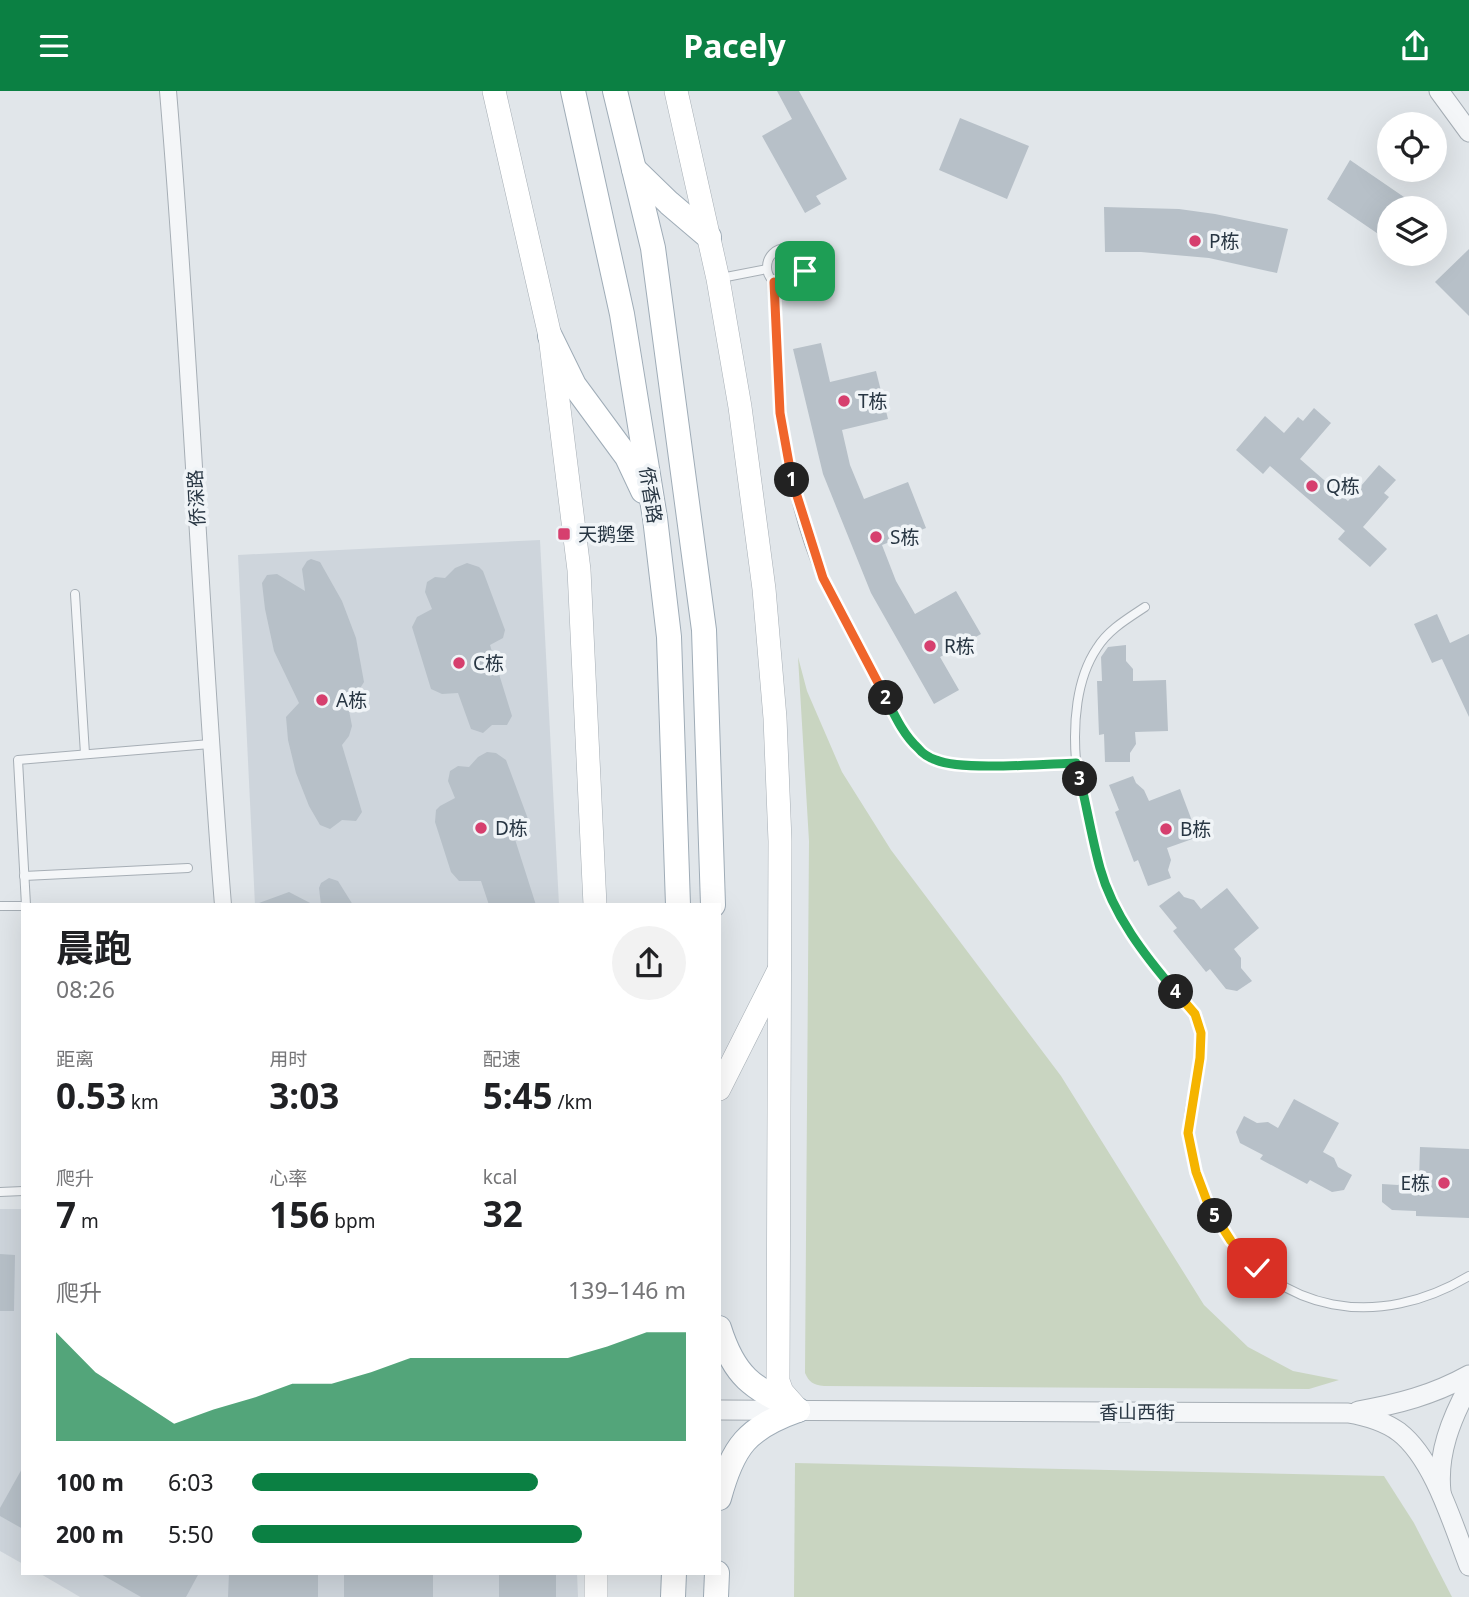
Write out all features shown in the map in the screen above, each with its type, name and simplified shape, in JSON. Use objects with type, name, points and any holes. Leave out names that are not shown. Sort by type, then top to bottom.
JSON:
[{"type":"main road","points":[[494,91],[550,336],[579,570],[595,903]]},
{"type":"main road","name":"侨香路","points":[[573,91],[622,314],[655,518],[669,638],[678,903]]},
{"type":"main road","name":"侨香路","points":[[615,91],[653,247],[704,630],[713,903]]},
{"type":"main road","points":[[676,91],[718,279],[740,407],[764,589],[775,718],[780,841],[777,1364],[782,1392],[798,1410]]},
{"type":"main road","points":[[633,167],[709,237]]},
{"type":"main road","points":[[550,336],[574,385],[627,457],[655,518]]},
{"type":"main road","points":[[721,1085],[781,966]]},
{"type":"main road","points":[[721,1335],[726,1351],[742,1375],[759,1389],[798,1410]]},
{"type":"main road","points":[[721,1493],[734,1456],[750,1434],[775,1418],[798,1410]]},
{"type":"main road","points":[[596,1575],[596,1597]]},
{"type":"main road","points":[[673,1597],[674,1575]]},
{"type":"main road","points":[[716,1597],[717,1575]]},
{"type":"street","name":"侨深路","points":[[168,91],[183,273],[210,744],[223,903]]},
{"type":"street","points":[[1439,91],[1469,132]]},
{"type":"street","points":[[1348,1413],[1412,1401],[1469,1375]]},
{"type":"street","points":[[1442,1500],[1441,1471],[1448,1431],[1469,1387]]},
{"type":"street","name":"香山西街","points":[[721,1410],[1348,1413],[1378,1420],[1405,1437],[1421,1458],[1442,1500],[1469,1566]]},
{"type":"lane","points":[[774,282],[785,286],[797,283],[805,271],[803,257],[790,248],[777,249],[769,258],[766,269],[774,282],[780,413],[793,487],[823,578],[902,730],[919,750],[937,761],[985,765],[1076,763]]},
{"type":"lane","points":[[718,279],[766,269]]},
{"type":"lane","points":[[75,594],[85,754]]},
{"type":"lane","points":[[1144,607],[1116,626],[1097,647],[1084,674],[1076,719],[1076,763],[1100,870],[1119,913],[1139,948],[1195,1014],[1201,1033],[1200,1058],[1188,1133],[1196,1172],[1208,1204],[1231,1241],[1257,1268],[1286,1289],[1319,1302],[1360,1309],[1408,1303],[1449,1288],[1469,1276]]},
{"type":"lane","points":[[24,903],[18,760],[210,744]]},
{"type":"lane","points":[[24,876],[188,868]]},
{"type":"lane","points":[[0,906],[21,905]]},
{"type":"lane","points":[[0,1192],[21,1191]]},
{"type":"shaded area","points":[[540,540],[559,903],[255,903],[238,555]]},
{"type":"shaded area","points":[[0,1209],[21,1209],[21,1563],[0,1551]]},
{"type":"shaded area","points":[[42,1575],[577,1575],[578,1597],[80,1597]]},
{"type":"green space","points":[[798,657],[807,691],[842,772],[891,850],[1061,1076],[1204,1305],[1248,1347],[1293,1371],[1339,1380],[1309,1389],[824,1386],[814,1384],[808,1379],[805,1373],[809,841]]},
{"type":"green space","points":[[795,1463],[1384,1476],[1414,1523],[1452,1597],[794,1597]]},
{"type":"building","points":[[777,91],[799,91],[847,179],[816,196],[821,204],[805,213],[762,136],[792,119]]},
{"type":"building","points":[[960,118],[1029,146],[1007,199],[939,170]]},
{"type":"building","points":[[1350,160],[1377,179],[1377,182],[1382,182],[1402,196],[1377,196],[1377,233],[1327,199]]},
{"type":"building","name":"P栋","points":[[1104,207],[1179,209],[1288,229],[1277,273],[1209,258],[1105,252]]},
{"type":"building","points":[[1469,249],[1469,316],[1435,282]]},
{"type":"building","points":[[821,343],[830,382],[876,371],[888,419],[842,430],[850,465],[864,499],[908,482],[926,528],[882,545],[896,581],[915,614],[956,591],[981,634],[940,657],[959,690],[934,704],[871,593],[823,474],[793,349]]},
{"type":"building","name":"Q栋","points":[[1314,408],[1331,423],[1300,459],[1348,501],[1379,465],[1396,480],[1384,493],[1389,497],[1363,527],[1387,549],[1370,567],[1338,539],[1345,531],[1270,466],[1263,474],[1236,450],[1265,416],[1284,433],[1298,417],[1303,421]]},
{"type":"building","name":"A栋","points":[[311,559],[320,562],[342,601],[356,638],[364,682],[359,690],[346,695],[352,726],[342,745],[362,812],[356,821],[342,820],[330,829],[320,825],[296,773],[286,717],[299,703],[274,651],[262,583],[267,575],[277,574],[305,591],[302,569]]},
{"type":"building","name":"C栋","points":[[467,563],[483,571],[505,630],[503,638],[490,645],[512,716],[507,725],[492,725],[483,733],[471,729],[458,693],[442,694],[431,689],[412,627],[417,617],[432,609],[425,592],[427,582],[435,577],[445,578],[455,568]]},
{"type":"building","points":[[1437,614],[1450,643],[1469,634],[1469,717],[1442,659],[1432,663],[1414,624]]},
{"type":"building","points":[[1126,645],[1126,661],[1133,669],[1133,681],[1166,680],[1168,731],[1135,732],[1136,744],[1130,753],[1130,762],[1105,762],[1104,734],[1099,735],[1097,681],[1102,681],[1101,657],[1108,647]]},
{"type":"building","name":"D栋","points":[[487,752],[496,753],[506,760],[528,819],[527,827],[513,833],[535,903],[488,903],[481,881],[459,881],[451,872],[435,822],[436,810],[455,798],[448,781],[450,771],[458,766],[469,767]]},
{"type":"building","name":"B栋","points":[[1133,776],[1149,801],[1180,789],[1198,837],[1167,848],[1171,860],[1168,870],[1171,878],[1148,886],[1138,860],[1134,862],[1115,812],[1119,810],[1109,785]]},
{"type":"building","points":[[329,878],[338,881],[352,903],[321,903],[321,883]]},
{"type":"building","points":[[1227,888],[1259,928],[1234,949],[1241,958],[1241,968],[1252,981],[1237,991],[1226,989],[1210,969],[1206,972],[1173,931],[1177,928],[1159,906],[1179,891],[1184,897],[1194,900],[1201,909]]},
{"type":"building","points":[[289,892],[310,903],[259,903]]},
{"type":"building","points":[[1294,1099],[1339,1123],[1323,1152],[1334,1158],[1338,1167],[1352,1175],[1344,1190],[1332,1192],[1310,1180],[1307,1184],[1260,1159],[1263,1155],[1240,1143],[1236,1132],[1244,1116],[1257,1123],[1268,1122],[1278,1128]]},
{"type":"building","name":"E栋","points":[[1420,1147],[1469,1149],[1469,1218],[1416,1216],[1416,1211],[1392,1210],[1382,1202],[1382,1184],[1398,1185],[1407,1180],[1419,1180]]},
{"type":"building","points":[[0,1254],[15,1255],[14,1311],[0,1311]]},
{"type":"building","points":[[21,1471],[21,1528],[0,1516],[0,1508]]},
{"type":"building","points":[[102,1575],[198,1575],[186,1597],[141,1597]]},
{"type":"building","points":[[229,1575],[318,1575],[318,1597],[228,1597]]},
{"type":"building","points":[[344,1575],[433,1575],[433,1597],[344,1597]]},
{"type":"building","points":[[499,1575],[556,1575],[556,1597],[499,1597]]},
{"type":"place","name":"P栋","points":[[1195,241]]},
{"type":"place","name":"T栋","points":[[844,401]]},
{"type":"place","name":"Q栋","points":[[1312,486]]},
{"type":"place","name":"天鹅堡","points":[[564,534]]},
{"type":"place","name":"S栋","points":[[876,537]]},
{"type":"place","name":"R栋","points":[[930,646]]},
{"type":"place","name":"C栋","points":[[459,663]]},
{"type":"place","name":"A栋","points":[[322,700]]},
{"type":"place","name":"D栋","points":[[481,828]]},
{"type":"place","name":"B栋","points":[[1166,829]]},
{"type":"place","name":"E栋","points":[[1444,1183]]},
{"type":"route","points":[[805,271],[802,278],[792,285],[785,286],[774,282],[780,413],[793,487],[823,578],[902,730],[919,750],[937,761],[960,764],[1076,763],[1100,870],[1119,913],[1139,948],[1195,1014],[1201,1033],[1200,1058],[1188,1133],[1196,1172],[1208,1204],[1231,1241],[1257,1268]]}]
